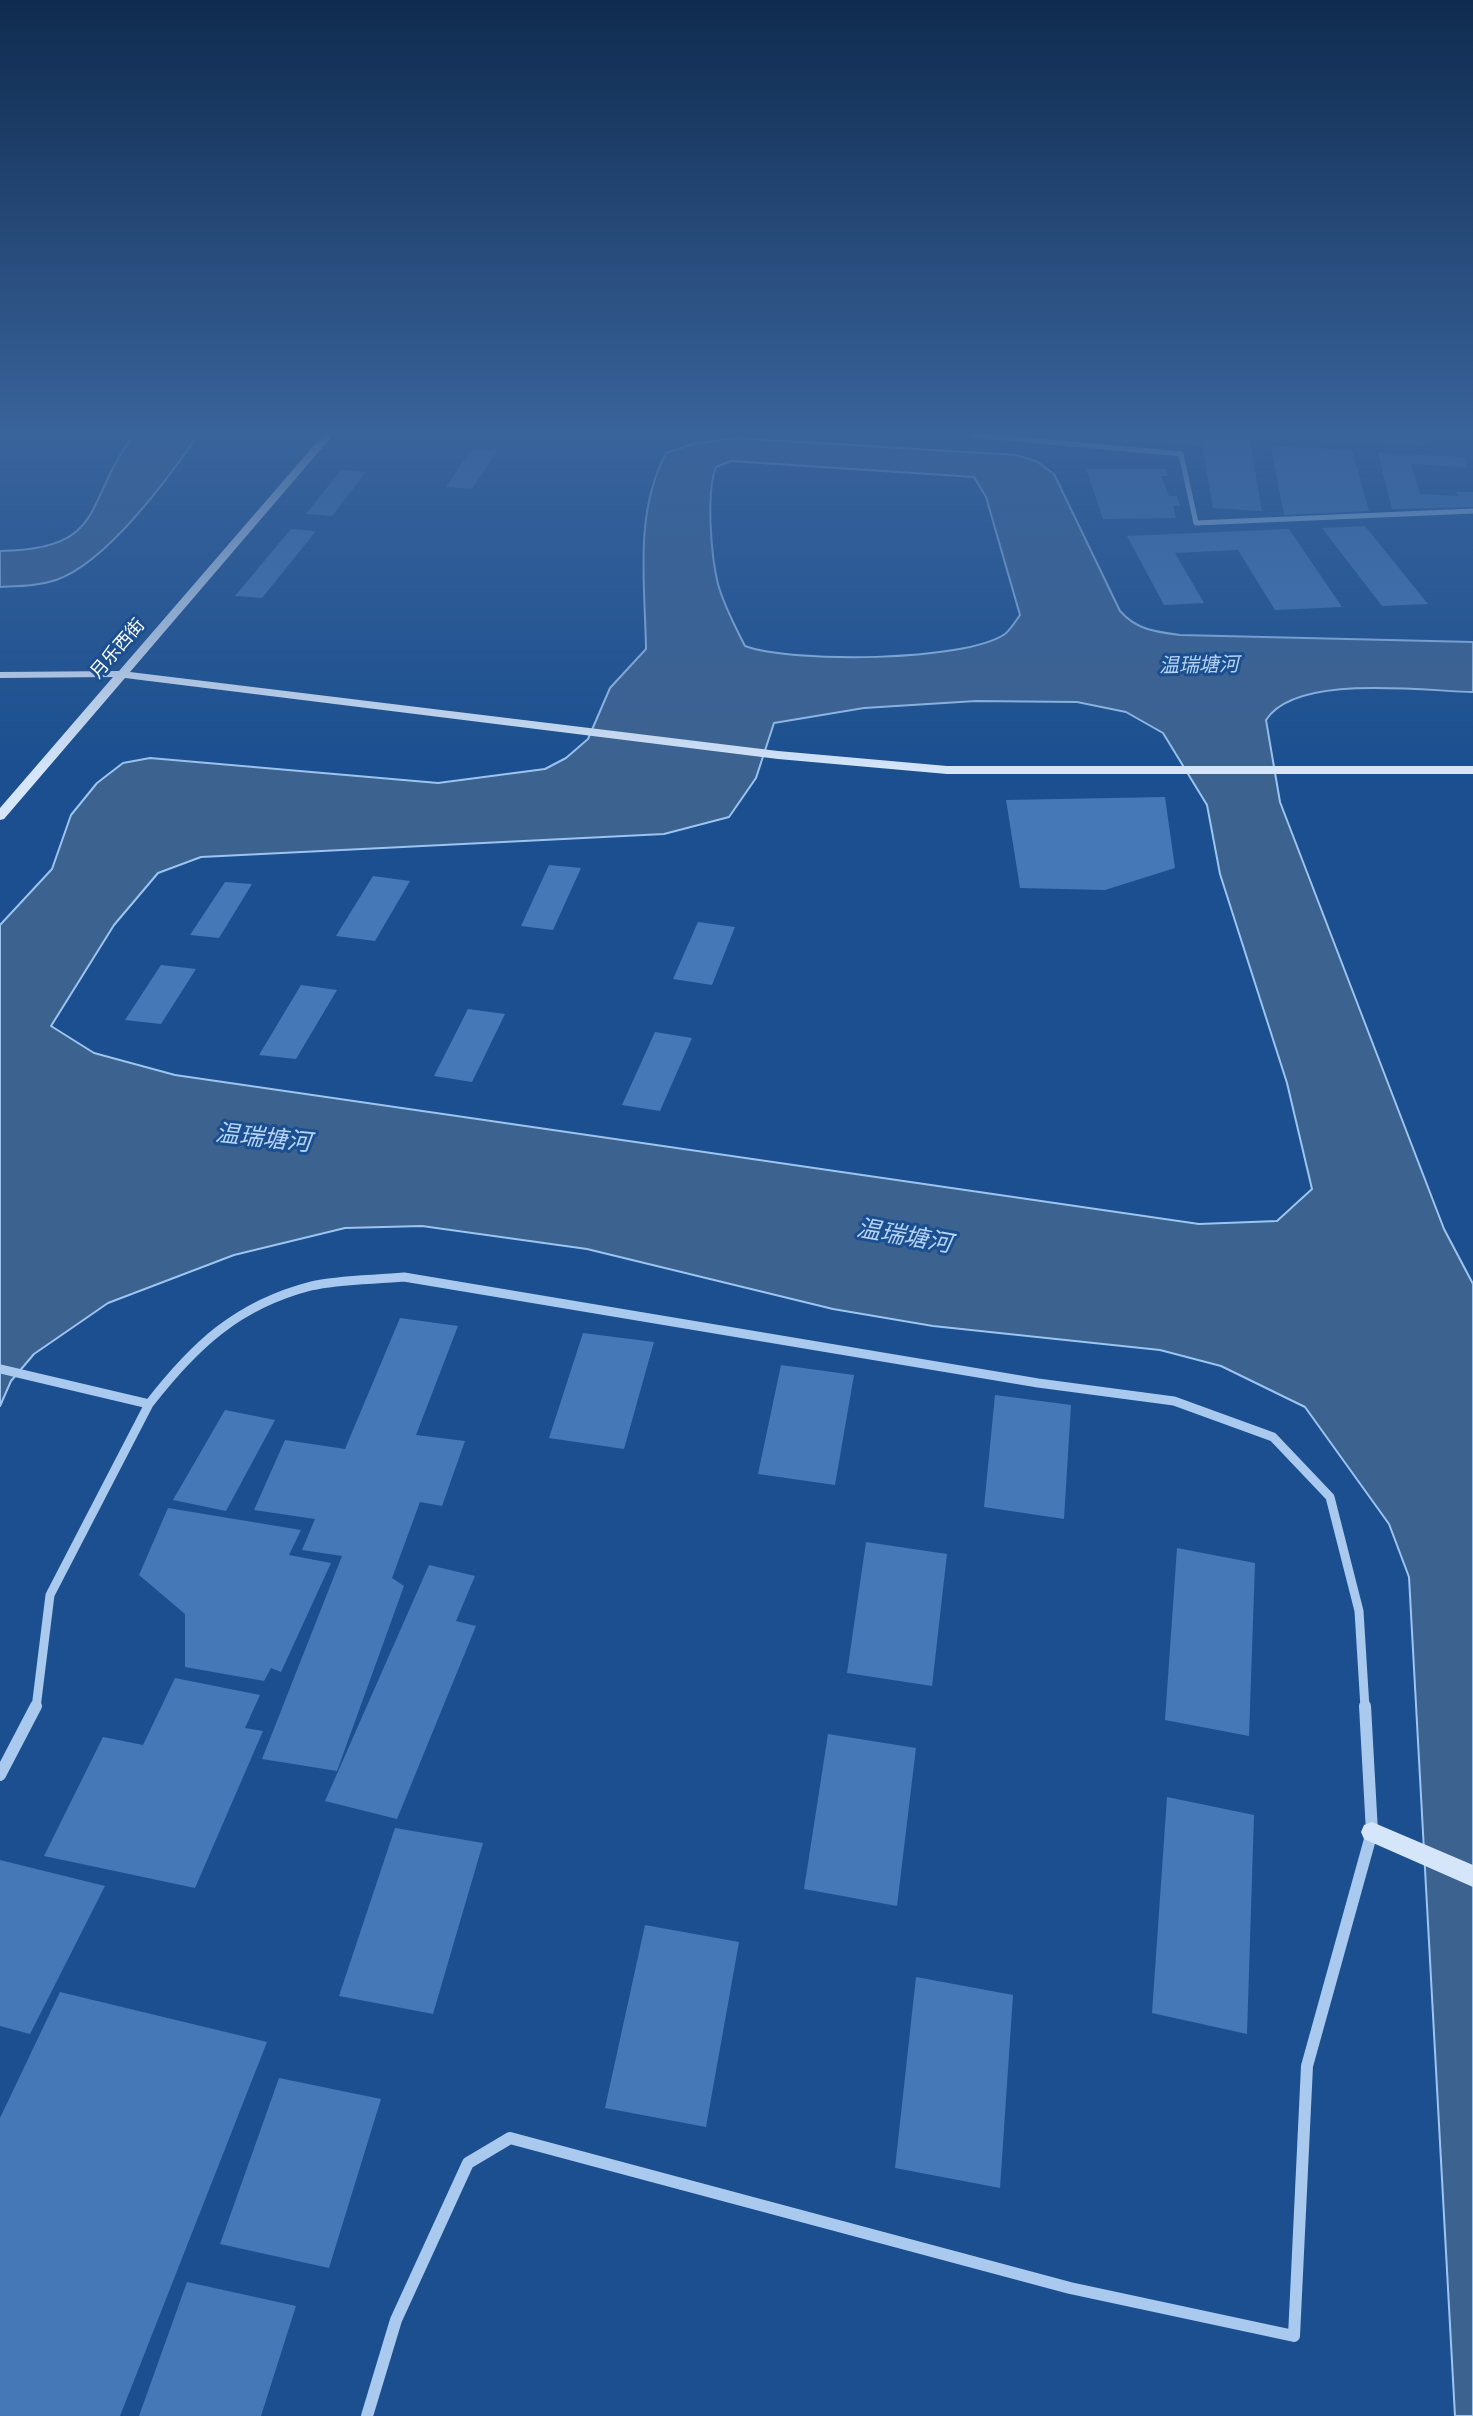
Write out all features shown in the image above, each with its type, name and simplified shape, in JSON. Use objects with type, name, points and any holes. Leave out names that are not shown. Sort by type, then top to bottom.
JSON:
[{"type":"street","name":"月乐西街","points":[[0,816],[230,548]]},
{"type":"street","points":[[0,675],[120,674],[778,755],[947,770],[1473,770]]},
{"type":"street","points":[[0,1775],[35,1713],[50,1595],[149,1404],[202,1341],[246,1310],[312,1286],[404,1277],[1038,1383],[1174,1401],[1273,1437],[1330,1497],[1359,1611],[1372,1832],[1307,2066],[1294,2336],[1070,2288],[510,2138],[468,2163],[396,2320],[367,2416]]},
{"type":"street","points":[[0,1369],[149,1404]]},
{"type":"street","points":[[1372,1832],[1473,1876]]},
{"type":"water","points":[[104,548],[75,571],[56,580],[0,587],[0,551]]},
{"type":"water","name":"温瑞塘河","points":[[713,548],[720,592],[745,646],[768,652],[837,657],[917,655],[984,643],[1005,634],[1020,615],[1001,548],[1090,548],[1120,611],[1140,626],[1155,631],[1180,635],[1473,642],[1473,692],[1393,688],[1331,690],[1281,705],[1266,720],[1280,802],[1444,1229],[1473,1284],[1473,2416],[1455,2416],[1409,1577],[1389,1524],[1305,1407],[1221,1366],[1160,1350],[933,1326],[833,1309],[587,1249],[422,1226],[345,1228],[234,1255],[108,1303],[34,1354],[11,1381],[0,1406],[0,925],[52,869],[71,815],[97,783],[123,763],[150,758],[438,783],[545,769],[566,758],[588,739],[610,688],[646,649],[644,549]],"holes":[[[976,701],[1077,702],[1126,712],[1163,733],[1207,805],[1220,874],[1287,1083],[1312,1189],[1277,1221],[1199,1224],[175,1075],[94,1053],[51,1026],[114,925],[158,873],[201,857],[664,834],[729,817],[756,778],[774,723],[864,708]]]},
{"type":"building","points":[[275,548],[303,548],[262,598],[235,596]]},
{"type":"building","points":[[1133,548],[1302,548],[1342,607],[1275,610],[1238,550],[1175,553],[1204,603],[1164,605]]},
{"type":"building","points":[[1337,548],[1383,548],[1428,604],[1382,606]]},
{"type":"building","points":[[1165,797],[1175,868],[1105,890],[1020,888],[1006,800]]},
{"type":"building","points":[[549,865],[581,868],[553,930],[521,926]]},
{"type":"building","points":[[373,876],[410,881],[375,941],[336,936]]},
{"type":"building","points":[[225,882],[252,884],[219,938],[190,935]]},
{"type":"building","points":[[698,922],[735,927],[712,985],[673,979]]},
{"type":"building","points":[[161,965],[196,969],[161,1024],[125,1020]]},
{"type":"building","points":[[301,985],[337,990],[296,1059],[259,1055]]},
{"type":"building","points":[[468,1009],[505,1014],[472,1082],[434,1076]]},
{"type":"building","points":[[655,1032],[692,1038],[660,1111],[622,1105]]},
{"type":"building","points":[[400,1318],[458,1326],[416,1435],[465,1441],[442,1506],[420,1502],[392,1578],[404,1586],[337,1771],[262,1759],[342,1556],[302,1550],[315,1519],[254,1510],[285,1440],[345,1449]]},
{"type":"building","points":[[583,1333],[654,1342],[624,1449],[549,1438]]},
{"type":"building","points":[[781,1365],[854,1375],[835,1485],[758,1474]]},
{"type":"building","points":[[995,1395],[1071,1405],[1064,1519],[984,1507]]},
{"type":"building","points":[[225,1410],[275,1420],[226,1511],[173,1500]]},
{"type":"building","points":[[168,1508],[301,1530],[289,1555],[331,1563],[281,1672],[271,1668],[264,1681],[185,1667],[185,1614],[139,1575]]},
{"type":"building","points":[[866,1542],[947,1554],[932,1686],[847,1673]]},
{"type":"building","points":[[1177,1548],[1255,1563],[1249,1736],[1165,1720]]},
{"type":"building","points":[[429,1565],[475,1576],[456,1621],[476,1626],[397,1819],[325,1801]]},
{"type":"building","points":[[175,1678],[260,1695],[245,1728],[263,1731],[195,1888],[44,1856],[103,1737],[143,1745]]},
{"type":"building","points":[[828,1734],[916,1748],[897,1906],[804,1889]]},
{"type":"building","points":[[1167,1797],[1254,1815],[1247,2034],[1152,2013]]},
{"type":"building","points":[[395,1828],[483,1843],[433,2014],[339,1996]]},
{"type":"building","points":[[0,1860],[105,1886],[30,2034],[0,2026]]},
{"type":"building","points":[[645,1925],[739,1942],[706,2127],[605,2108]]},
{"type":"building","points":[[916,1977],[1013,1995],[1000,2188],[895,2168]]},
{"type":"building","points":[[60,1992],[267,2042],[120,2416],[0,2416],[0,2118]]},
{"type":"building","points":[[279,2078],[381,2099],[329,2268],[220,2244]]},
{"type":"building","points":[[187,2282],[296,2306],[261,2416],[139,2416]]}]
